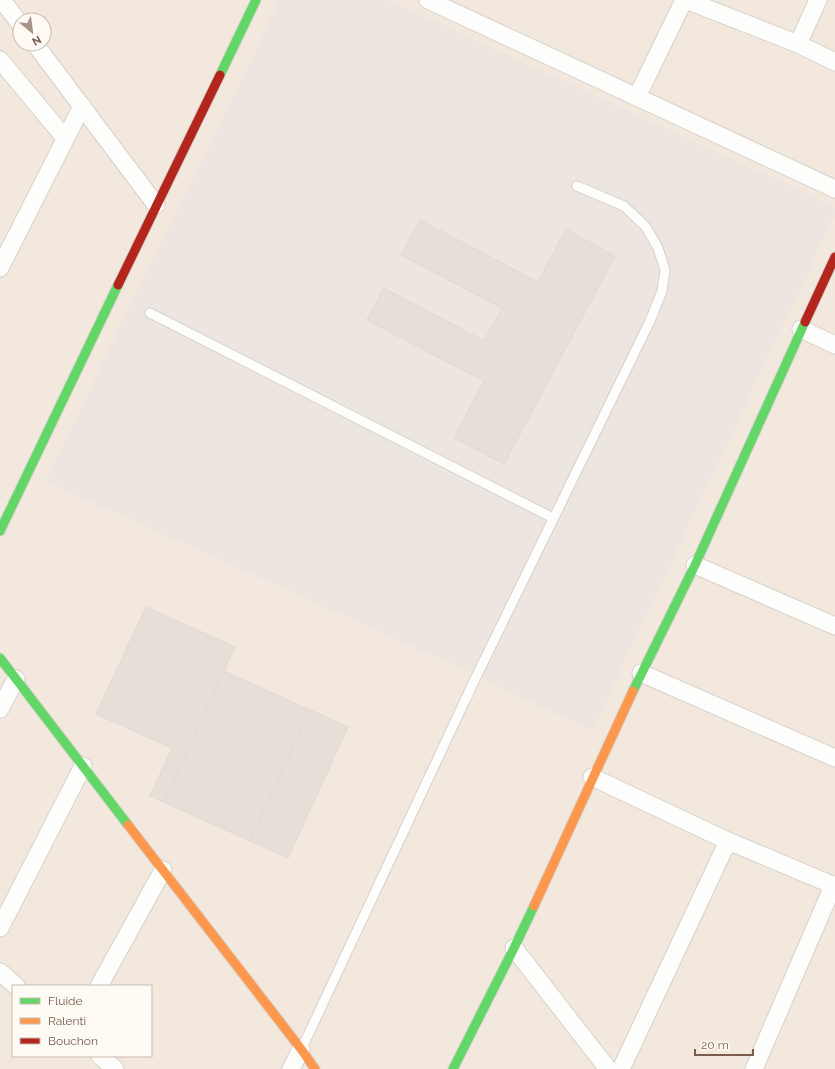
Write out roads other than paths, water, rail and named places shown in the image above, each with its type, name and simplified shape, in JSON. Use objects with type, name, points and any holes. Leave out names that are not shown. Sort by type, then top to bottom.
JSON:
[{"type":"street","points":[[2,0],[12,13]]},
{"type":"street","points":[[0,531],[256,0]]},
{"type":"street","points":[[428,0],[835,189]]},
{"type":"street","points":[[638,97],[685,0],[798,44],[835,62]]},
{"type":"street","points":[[798,44],[818,0]]},
{"type":"street","points":[[41,52],[156,205]]},
{"type":"street","points":[[0,60],[65,138]]},
{"type":"street","points":[[1,261],[82,106]]},
{"type":"street","points":[[456,1067],[514,948],[641,673],[695,565],[835,257]]},
{"type":"street","points":[[801,329],[835,344]]},
{"type":"street","points":[[695,565],[835,626]]},
{"type":"street","points":[[0,658],[315,1069]]},
{"type":"street","points":[[641,673],[835,758]]},
{"type":"street","points":[[0,709],[16,679]]},
{"type":"street","points":[[0,928],[83,766]]},
{"type":"street","points":[[592,777],[728,841],[834,886],[754,1069]]},
{"type":"street","points":[[621,1069],[728,841]]},
{"type":"street","points":[[100,985],[163,870]]},
{"type":"street","points":[[514,948],[608,1069]]},
{"type":"street","points":[[0,972],[15,985]]},
{"type":"street","points":[[291,1069],[301,1049]]},
{"type":"street","points":[[101,1057],[116,1069]]},
{"type":"lane","points":[[301,1049],[476,676],[650,321],[662,291],[665,270],[658,248],[646,227],[624,206],[577,186]]},
{"type":"lane","points":[[150,313],[553,518]]}]
